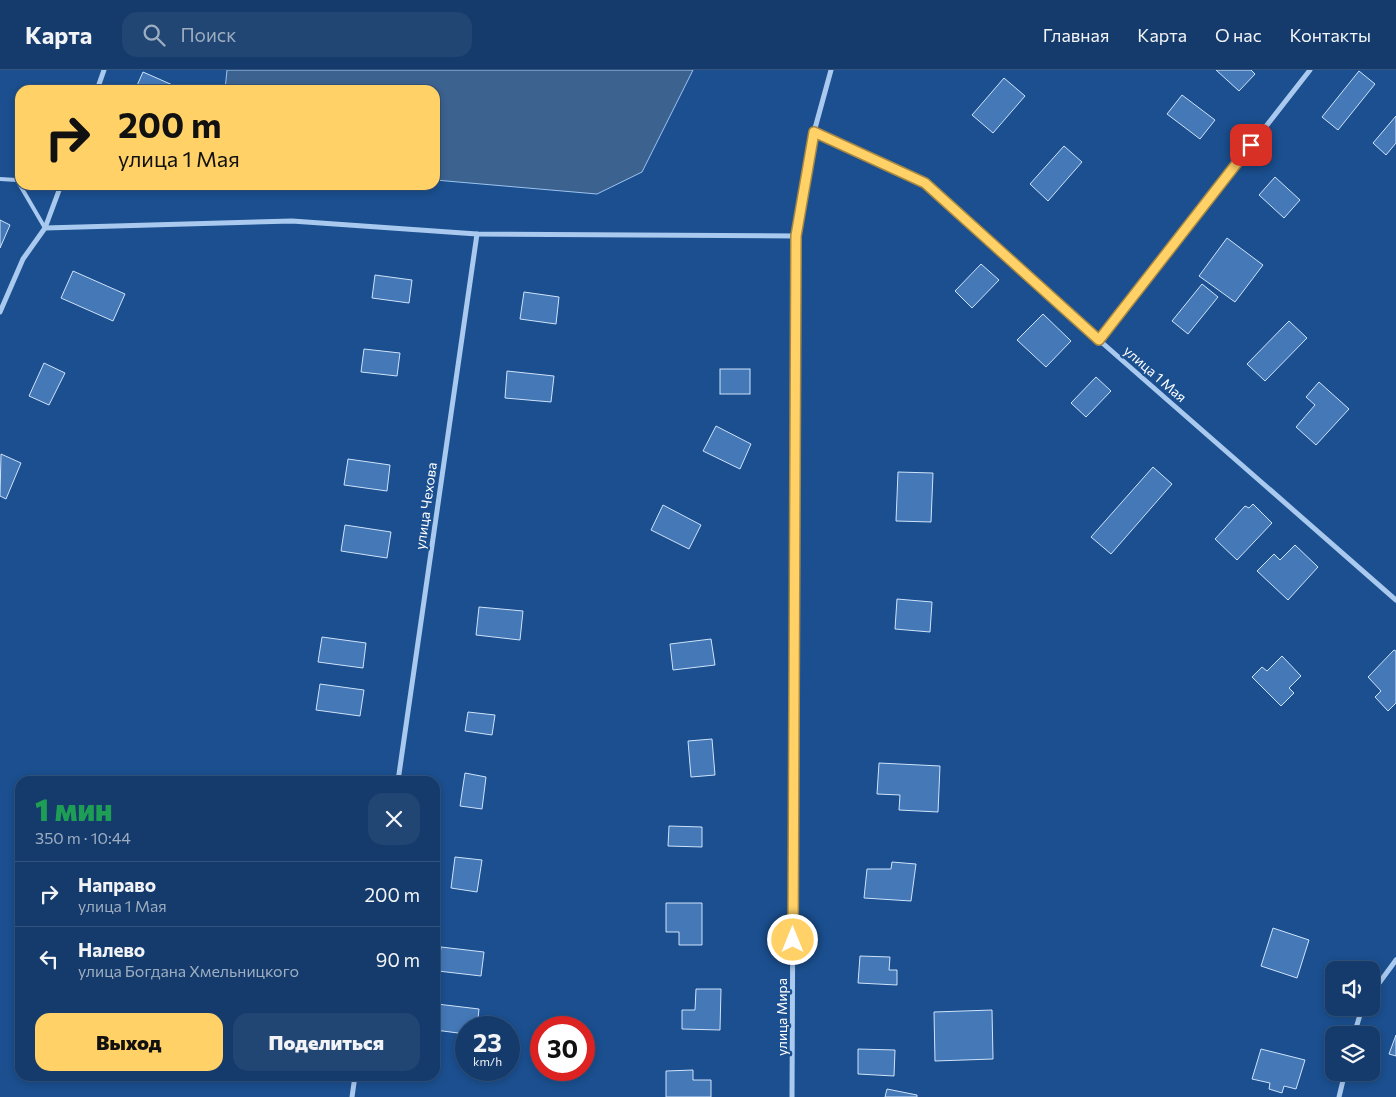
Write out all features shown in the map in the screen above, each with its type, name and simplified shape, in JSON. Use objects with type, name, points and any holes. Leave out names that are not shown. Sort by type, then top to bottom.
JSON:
[{"type":"street","points":[[98,85],[104,70]]},
{"type":"street","name":"улица Мира","points":[[792,1097],[796,236],[814,132],[831,70]]},
{"type":"street","points":[[1099,340],[1310,70]]},
{"type":"street","name":"улица 1 Мая","points":[[814,132],[925,183],[1099,340],[1396,600]]},
{"type":"street","points":[[0,312],[23,259],[45,228],[59,190]]},
{"type":"street","points":[[45,228],[292,221],[477,234],[796,236]]},
{"type":"street","name":"улица Чехова","points":[[399,776],[477,234]]},
{"type":"street","points":[[1380,982],[1396,960]]},
{"type":"street","points":[[352,1097],[354,1081]]},
{"type":"street","points":[[1339,1097],[1343,1081]]},
{"type":"lane","points":[[0,179],[15,180]]},
{"type":"lane","points":[[23,190],[45,228]]},
{"type":"water","points":[[227,70],[693,70],[642,172],[597,194],[440,180],[440,85],[226,85]]},
{"type":"building","points":[[1216,70],[1251,70],[1255,74],[1239,91]]},
{"type":"building","points":[[1359,71],[1375,84],[1338,130],[1322,117]]},
{"type":"building","points":[[143,72],[173,85],[137,85]]},
{"type":"building","points":[[1004,78],[1025,96],[993,133],[972,115]]},
{"type":"building","points":[[1182,95],[1215,120],[1200,139],[1167,114]]},
{"type":"building","points":[[1396,116],[1396,143],[1386,155],[1373,143]]},
{"type":"building","points":[[1064,146],[1082,162],[1048,201],[1030,184]]},
{"type":"building","points":[[1275,177],[1300,200],[1284,218],[1259,195]]},
{"type":"building","points":[[0,220],[10,225],[0,248]]},
{"type":"building","points":[[1227,238],[1263,265],[1235,302],[1199,276]]},
{"type":"building","points":[[981,264],[999,280],[972,308],[955,291]]},
{"type":"building","points":[[73,271],[125,294],[113,321],[61,298]]},
{"type":"building","points":[[375,275],[412,280],[409,303],[372,298]]},
{"type":"building","points":[[1202,284],[1218,297],[1188,334],[1172,321]]},
{"type":"building","points":[[524,292],[559,297],[556,324],[520,319]]},
{"type":"building","points":[[1043,314],[1071,341],[1046,367],[1017,340]]},
{"type":"building","points":[[1289,321],[1307,338],[1265,381],[1247,364]]},
{"type":"building","points":[[364,349],[400,353],[397,376],[361,372]]},
{"type":"building","points":[[44,363],[65,373],[49,405],[29,396]]},
{"type":"building","points":[[720,369],[750,369],[750,394],[720,394]]},
{"type":"building","points":[[507,371],[554,376],[551,402],[505,398]]},
{"type":"building","points":[[1096,377],[1111,391],[1086,417],[1071,403]]},
{"type":"building","points":[[1319,382],[1349,409],[1316,445],[1296,427],[1315,405],[1306,397]]},
{"type":"building","points":[[716,426],[751,444],[740,469],[703,451]]},
{"type":"building","points":[[1,454],[21,463],[6,499],[0,496]]},
{"type":"building","points":[[348,459],[390,465],[387,491],[344,485]]},
{"type":"building","points":[[1153,467],[1172,484],[1111,554],[1091,537]]},
{"type":"building","points":[[898,472],[933,473],[931,522],[896,521]]},
{"type":"building","points":[[1253,504],[1272,523],[1237,560],[1215,539],[1245,506],[1249,508]]},
{"type":"building","points":[[663,505],[701,525],[689,549],[651,530]]},
{"type":"building","points":[[345,525],[391,532],[387,558],[341,551]]},
{"type":"building","points":[[1295,545],[1318,567],[1288,600],[1257,571],[1274,554],[1280,560]]},
{"type":"building","points":[[897,599],[932,602],[930,632],[895,629]]},
{"type":"building","points":[[479,607],[523,611],[520,640],[476,635]]},
{"type":"building","points":[[322,637],[366,643],[363,668],[318,662]]},
{"type":"building","points":[[711,639],[715,665],[673,670],[670,644]]},
{"type":"building","points":[[1394,650],[1396,651],[1396,703],[1388,711],[1375,697],[1381,691],[1368,677]]},
{"type":"building","points":[[1282,656],[1301,676],[1289,688],[1294,693],[1281,706],[1252,677],[1262,667],[1267,671]]},
{"type":"building","points":[[320,684],[364,690],[360,716],[316,710]]},
{"type":"building","points":[[468,712],[495,715],[492,735],[465,731]]},
{"type":"building","points":[[712,739],[715,775],[691,777],[688,741]]},
{"type":"building","points":[[879,763],[940,766],[938,812],[899,810],[900,795],[877,794]]},
{"type":"building","points":[[465,773],[486,777],[482,809],[460,806]]},
{"type":"building","points":[[669,826],[702,827],[702,847],[668,846]]},
{"type":"building","points":[[455,857],[482,860],[477,892],[451,888]]},
{"type":"building","points":[[892,862],[916,864],[911,901],[864,898],[867,869],[891,869]]},
{"type":"building","points":[[666,903],[702,903],[702,945],[679,945],[679,932],[666,932]]},
{"type":"building","points":[[1273,928],[1309,940],[1297,978],[1261,966]]},
{"type":"building","points":[[441,947],[484,952],[481,976],[440,971]]},
{"type":"building","points":[[860,956],[890,957],[889,970],[897,970],[897,985],[858,983]]},
{"type":"building","points":[[696,989],[721,989],[720,1030],[682,1029],[682,1010],[695,1010]]},
{"type":"building","points":[[440,1004],[479,1009],[478,1016],[455,1016],[455,1033],[440,1031]]},
{"type":"building","points":[[992,1010],[993,1059],[935,1061],[934,1012]]},
{"type":"building","points":[[1396,1035],[1396,1056],[1389,1054]]},
{"type":"building","points":[[858,1049],[895,1050],[894,1076],[858,1074]]},
{"type":"building","points":[[1261,1049],[1305,1060],[1296,1089],[1284,1086],[1282,1093],[1269,1089],[1270,1083],[1252,1079]]},
{"type":"building","points":[[693,1070],[693,1080],[711,1080],[711,1097],[666,1097],[666,1071]]},
{"type":"building","points":[[887,1089],[917,1095],[917,1097],[885,1097]]},
{"type":"route","points":[[793,940],[796,626],[796,236],[814,132],[925,183],[1099,340],[1251,145]]}]
